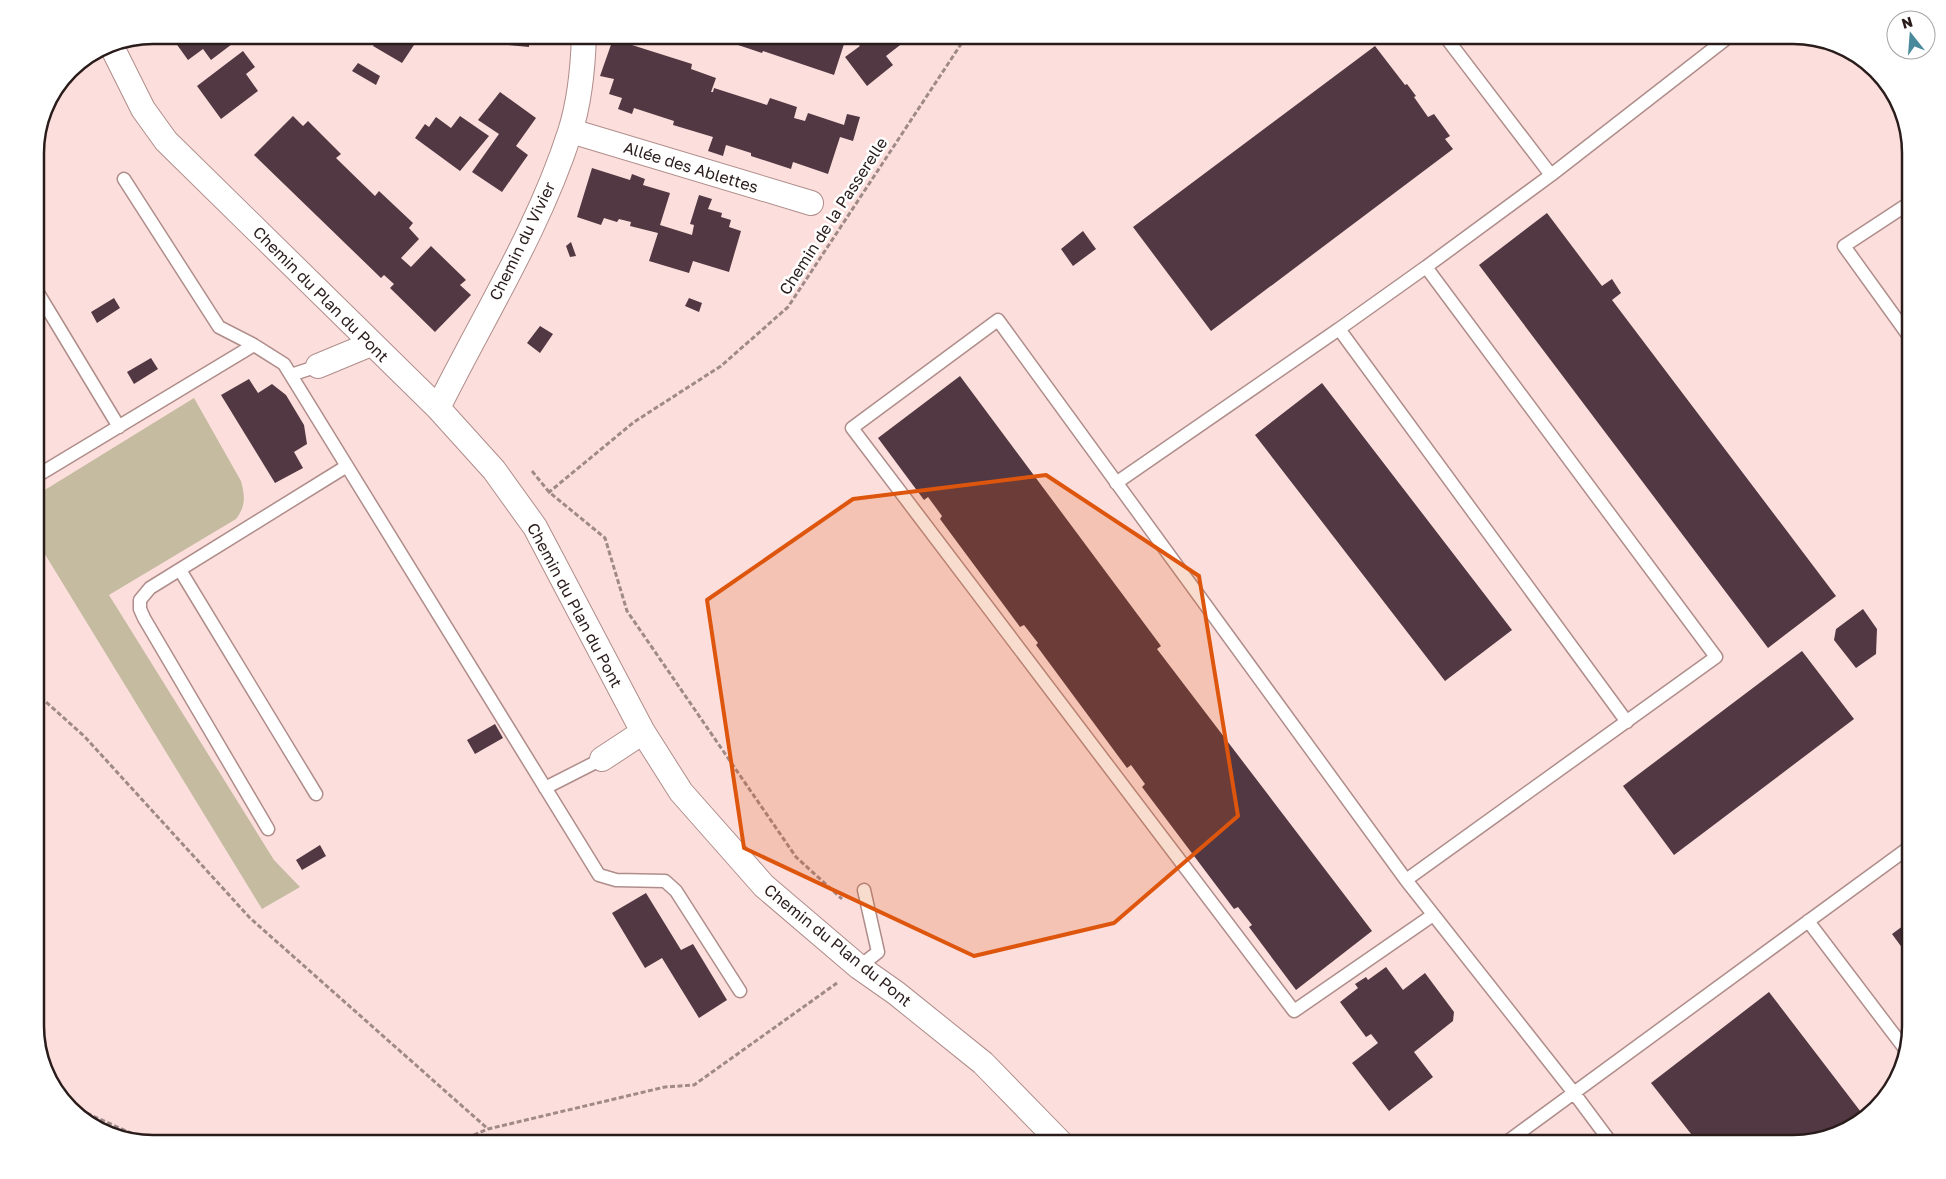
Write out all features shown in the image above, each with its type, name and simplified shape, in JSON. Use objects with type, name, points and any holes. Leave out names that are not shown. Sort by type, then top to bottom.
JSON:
[{"type":"street","name":"Chemin du Vivier","points":[[438,408],[540,210],[571,131],[582,74],[584,44]]},
{"type":"street","name":"Chemin du Plan du Pont","points":[[114,52],[143,109],[166,141],[438,408],[494,470],[535,527],[643,732],[681,792],[764,886],[859,967],[896,993],[983,1063],[1053,1135]]},
{"type":"street","name":"Allée des Ablettes","points":[[571,131],[811,203]]},
{"type":"street","points":[[318,366],[371,344]]},
{"type":"street","points":[[602,759],[643,732]]},
{"type":"lane","points":[[1451,44],[1551,175]]},
{"type":"lane","points":[[1116,482],[1426,267],[1551,175],[1719,44]]},
{"type":"lane","points":[[124,178],[219,327],[254,345],[284,364],[598,875],[616,880],[665,882],[676,891],[740,991]]},
{"type":"lane","points":[[1902,208],[1844,246],[1902,327]]},
{"type":"lane","points":[[1406,880],[1716,657],[1426,267]]},
{"type":"lane","points":[[44,303],[119,426]]},
{"type":"lane","points":[[1433,915],[1294,1011],[852,428],[998,320],[1406,880],[1605,1135]]},
{"type":"lane","points":[[1339,329],[1627,722]]},
{"type":"lane","points":[[44,472],[254,345]]},
{"type":"lane","points":[[291,375],[318,366]]},
{"type":"lane","points":[[268,829],[140,609],[140,600],[150,588],[347,466]]},
{"type":"lane","points":[[180,570],[316,794]]},
{"type":"lane","points":[[545,788],[602,759]]},
{"type":"lane","points":[[1516,1135],[1902,853]]},
{"type":"lane","points":[[859,967],[878,952],[864,890]]},
{"type":"lane","points":[[1808,921],[1901,1043]]},
{"type":"path","name":"Chemin de la Passerelle","points":[[522,509],[549,492],[634,422],[721,366],[788,307],[961,44]]},
{"type":"path","points":[[539,479],[549,492],[605,538],[626,611],[796,857],[845,902]]},
{"type":"path","points":[[44,700],[85,737],[250,918],[488,1129]]},
{"type":"path","points":[[474,1135],[488,1129],[665,1087],[694,1085],[859,967]]},
{"type":"path","points":[[86,1113],[130,1133]]},
{"type":"highlighted area","points":[[1046,475],[1199,576],[1238,816],[1114,923],[974,956],[744,848],[707,600],[853,499]]},
{"type":"shaded area","points":[[194,398],[241,481],[244,496],[242,510],[236,519],[109,595],[274,860],[300,887],[262,909],[44,553],[44,490]]},
{"type":"building","points":[[176,44],[232,44],[211,60],[203,49],[188,60]]},
{"type":"building","points":[[374,44],[415,44],[402,63],[373,46]]},
{"type":"building","points":[[499,44],[529,44],[529,47]]},
{"type":"building","points":[[611,44],[629,44],[692,64],[691,69],[716,78],[711,92],[713,92],[714,88],[767,105],[770,98],[797,107],[794,118],[805,121],[808,113],[844,125],[847,114],[860,117],[853,141],[840,137],[828,174],[793,162],[791,169],[751,156],[751,153],[726,145],[723,156],[708,151],[713,137],[673,125],[674,121],[634,108],[632,114],[618,109],[622,98],[609,94],[614,79],[600,76]]},
{"type":"building","points":[[735,44],[844,44],[834,75],[763,51],[762,53]]},
{"type":"building","points":[[858,44],[901,44],[886,56],[893,65],[867,86],[845,57],[860,46]]},
{"type":"building","points":[[1375,46],[1405,85],[1407,84],[1416,96],[1414,97],[1428,117],[1434,114],[1450,136],[1445,139],[1453,149],[1211,331],[1133,227]]},
{"type":"building","points":[[243,51],[255,67],[246,74],[258,91],[221,119],[197,86]]},
{"type":"building","points":[[358,63],[380,76],[376,85],[352,71]]},
{"type":"building","points":[[500,92],[536,118],[516,146],[528,155],[502,192],[472,172],[499,134],[478,120]]},
{"type":"building","points":[[293,116],[303,126],[308,121],[341,154],[336,158],[375,196],[379,191],[413,223],[409,228],[419,239],[401,258],[411,267],[431,246],[466,280],[460,285],[471,295],[435,332],[390,288],[394,284],[384,275],[381,278],[254,155]]},
{"type":"building","points":[[460,116],[489,136],[460,171],[415,138],[425,124],[429,127],[436,117],[451,128]]},
{"type":"building","points":[[592,168],[630,180],[632,174],[645,179],[643,185],[670,193],[660,225],[692,235],[694,225],[690,224],[699,195],[712,199],[708,209],[722,213],[721,217],[731,220],[729,227],[741,231],[729,272],[693,261],[689,273],[649,261],[658,233],[630,226],[631,222],[619,219],[617,222],[604,218],[601,225],[577,217]]},
{"type":"building","points":[[1547,213],[1602,286],[1612,279],[1621,293],[1612,300],[1836,596],[1768,648],[1479,265]]},
{"type":"building","points":[[1083,231],[1096,249],[1073,266],[1061,249]]},
{"type":"building","points":[[571,242],[576,256],[570,257],[566,246]]},
{"type":"building","points":[[114,298],[120,308],[97,323],[91,312]]},
{"type":"building","points":[[689,298],[702,303],[699,312],[685,306]]},
{"type":"building","points":[[540,326],[553,334],[540,353],[527,343]]},
{"type":"building","points":[[151,358],[158,369],[134,384],[127,372]]},
{"type":"building","points":[[960,376],[1161,646],[1157,649],[1372,931],[1296,990],[1249,927],[1252,925],[1238,907],[1234,909],[1142,787],[1145,784],[1131,765],[1127,768],[1036,645],[1038,643],[1024,625],[1020,627],[940,519],[942,516],[928,497],[924,500],[878,438]]},
{"type":"building","points":[[249,379],[258,393],[272,384],[286,395],[304,425],[307,444],[294,452],[303,468],[275,483],[221,395]]},
{"type":"building","points":[[1322,383],[1512,630],[1445,681],[1255,435]]},
{"type":"building","points":[[1863,609],[1877,629],[1876,654],[1856,668],[1834,640],[1836,629]]},
{"type":"building","points":[[1802,651],[1854,719],[1674,855],[1623,786]]},
{"type":"building","points":[[495,724],[503,738],[475,754],[467,740]]},
{"type":"building","points":[[320,845],[326,856],[302,870],[296,860]]},
{"type":"building","points":[[646,893],[681,950],[693,944],[727,1000],[699,1018],[662,958],[645,968],[612,913]]},
{"type":"building","points":[[1902,927],[1902,948],[1892,934]]},
{"type":"building","points":[[1386,967],[1403,990],[1425,973],[1454,1012],[1453,1021],[1414,1052],[1433,1077],[1389,1111],[1352,1063],[1378,1043],[1371,1034],[1366,1037],[1340,1002],[1358,988],[1355,984],[1366,977],[1368,980]]},
{"type":"building","points":[[1769,992],[1861,1112],[1835,1127],[1807,1134],[1692,1135],[1651,1083]]}]
